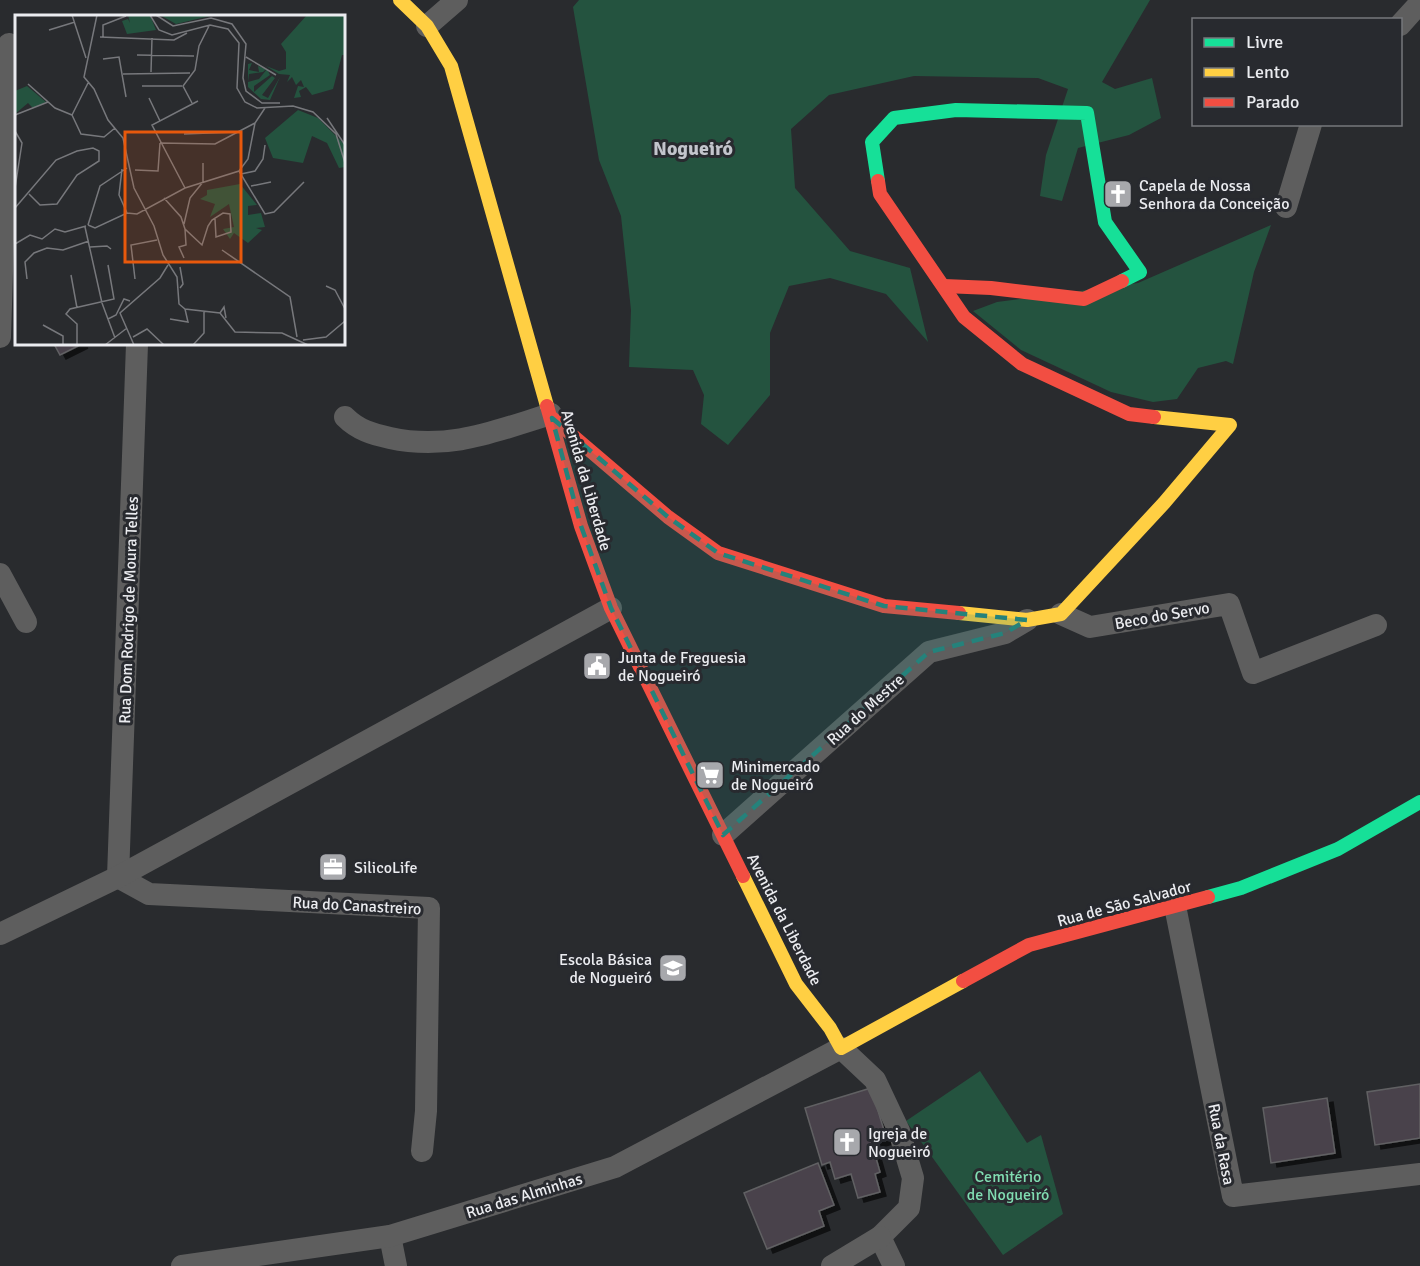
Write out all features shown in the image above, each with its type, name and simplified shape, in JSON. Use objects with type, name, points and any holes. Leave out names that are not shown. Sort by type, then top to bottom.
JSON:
[{"type":"street","name":"Avenida da Liberdade","points":[[400,0],[427,26],[451,66],[552,416],[581,526],[611,608],[796,984],[830,1028],[841,1048]]},
{"type":"street","points":[[427,26],[457,0]]},
{"type":"street","points":[[1402,24],[1420,3]]},
{"type":"street","points":[[0,337],[10,219],[8,43]]},
{"type":"street","points":[[345,417],[363,431],[438,444],[469,439],[552,416],[668,517],[718,553],[884,606],[1027,620],[1061,614],[1164,503],[1230,425],[1129,414],[1022,364],[964,318],[880,194],[872,142],[894,118],[956,110],[1087,113],[1105,222],[1140,272],[1084,299],[991,288],[944,286]]},
{"type":"street","points":[[1286,207],[1310,126]]},
{"type":"street","name":"Rua Dom Rodrigo de Moura Telles","points":[[118,877],[137,345]]},
{"type":"street","points":[[0,574],[26,622]]},
{"type":"street","name":"Beco do Servo","points":[[1061,614],[1090,627],[1229,604],[1253,673],[1376,625]]},
{"type":"street","points":[[0,934],[118,877],[611,608]]},
{"type":"street","name":"Rua do Mestre","points":[[723,835],[929,652],[1005,633],[1027,620]]},
{"type":"street","name":"Rua de São Salvador","points":[[841,1048],[1029,945],[1241,888],[1338,849],[1420,802]]},
{"type":"street","name":"Rua do Canastreiro","points":[[118,877],[149,894],[429,908],[426,1111],[422,1151]]},
{"type":"street","name":"Rua da Rasa","points":[[1175,906],[1233,1196],[1420,1174]]},
{"type":"street","points":[[832,1266],[880,1237],[909,1208],[913,1178],[899,1131],[875,1080],[841,1048]]},
{"type":"street","name":"Rua das Alminhas","points":[[182,1266],[390,1236],[615,1167],[841,1048]]},
{"type":"street","points":[[390,1236],[396,1266]]},
{"type":"street","points":[[880,1237],[894,1266]]},
{"type":"highlighted area","points":[[552,418],[668,517],[718,553],[884,606],[1027,620],[1005,633],[929,652],[723,835],[611,608],[581,526]]},
{"type":"green space","points":[[579,0],[1150,0],[1102,82],[1115,89],[1152,78],[1161,118],[1129,135],[1078,148],[1062,201],[1040,196],[1046,155],[1068,89],[1038,78],[914,76],[829,95],[791,129],[795,188],[850,251],[910,268],[928,342],[886,294],[830,278],[789,286],[770,333],[770,395],[728,445],[701,424],[704,395],[693,370],[629,367],[631,310],[621,216],[599,160],[573,7]]},
{"type":"green space","points":[[1271,225],[1254,272],[1233,364],[1226,361],[1198,368],[1177,399],[1153,402],[1111,392],[1021,350],[973,311],[997,302],[1138,283]]},
{"type":"green space","name":"Cemitério de Nogueiró","points":[[980,1071],[1027,1143],[1041,1135],[1063,1214],[1003,1255],[906,1121]]},
{"type":"building","points":[[55,345],[80,345],[60,355]]},
{"type":"building","points":[[1420,1084],[1420,1138],[1375,1145],[1367,1092]]},
{"type":"building","name":"Igreja de Nogueiró","points":[[871,1088],[887,1140],[872,1144],[880,1172],[875,1174],[880,1192],[858,1198],[851,1174],[835,1179],[830,1162],[822,1165],[805,1108]]},
{"type":"building","points":[[1327,1098],[1335,1153],[1271,1163],[1263,1108]]},
{"type":"building","points":[[818,1163],[834,1205],[819,1211],[824,1226],[767,1249],[744,1193]]},
{"type":"traffic: fast","points":[[878,181],[872,142],[894,118],[956,110],[1087,113],[1105,222],[1140,272],[1122,281]]},
{"type":"traffic: fast","points":[[1208,897],[1241,888],[1338,849],[1420,802]]},
{"type":"traffic: slow","points":[[400,0],[427,26],[451,66],[547,406]]},
{"type":"traffic: slow","points":[[959,613],[1027,620],[1061,614],[1164,503],[1230,425],[1154,417]]},
{"type":"traffic: slow","points":[[743,876],[796,984],[830,1028],[841,1048],[963,981]]},
{"type":"traffic: jam","points":[[878,181],[880,194],[964,317],[1022,364],[1129,414],[1154,417]]},
{"type":"traffic: jam","points":[[944,286],[991,288],[1084,299],[1122,281]]},
{"type":"traffic: jam","points":[[547,406],[581,526],[611,608],[743,876]]},
{"type":"traffic: jam","points":[[552,418],[668,517],[718,553],[884,606],[959,613]]},
{"type":"traffic: jam","points":[[963,981],[1029,945],[1208,897]]},
{"type":"place","name":"Capela de Nossa Senhora da Conceição","points":[[1118,194]]},
{"type":"place","name":"Junta de Freguesia de Nogueiró","points":[[597,666]]},
{"type":"place","name":"Minimercado de Nogueiró","points":[[710,775]]},
{"type":"place","name":"SilicoLife","points":[[333,867]]},
{"type":"place","name":"Escola Básica de Nogueiró","points":[[673,968]]},
{"type":"place","name":"Igreja de Nogueiró","points":[[847,1142]]},
{"type":"district","name":"Nogueiró","points":[[693,148]]}]
